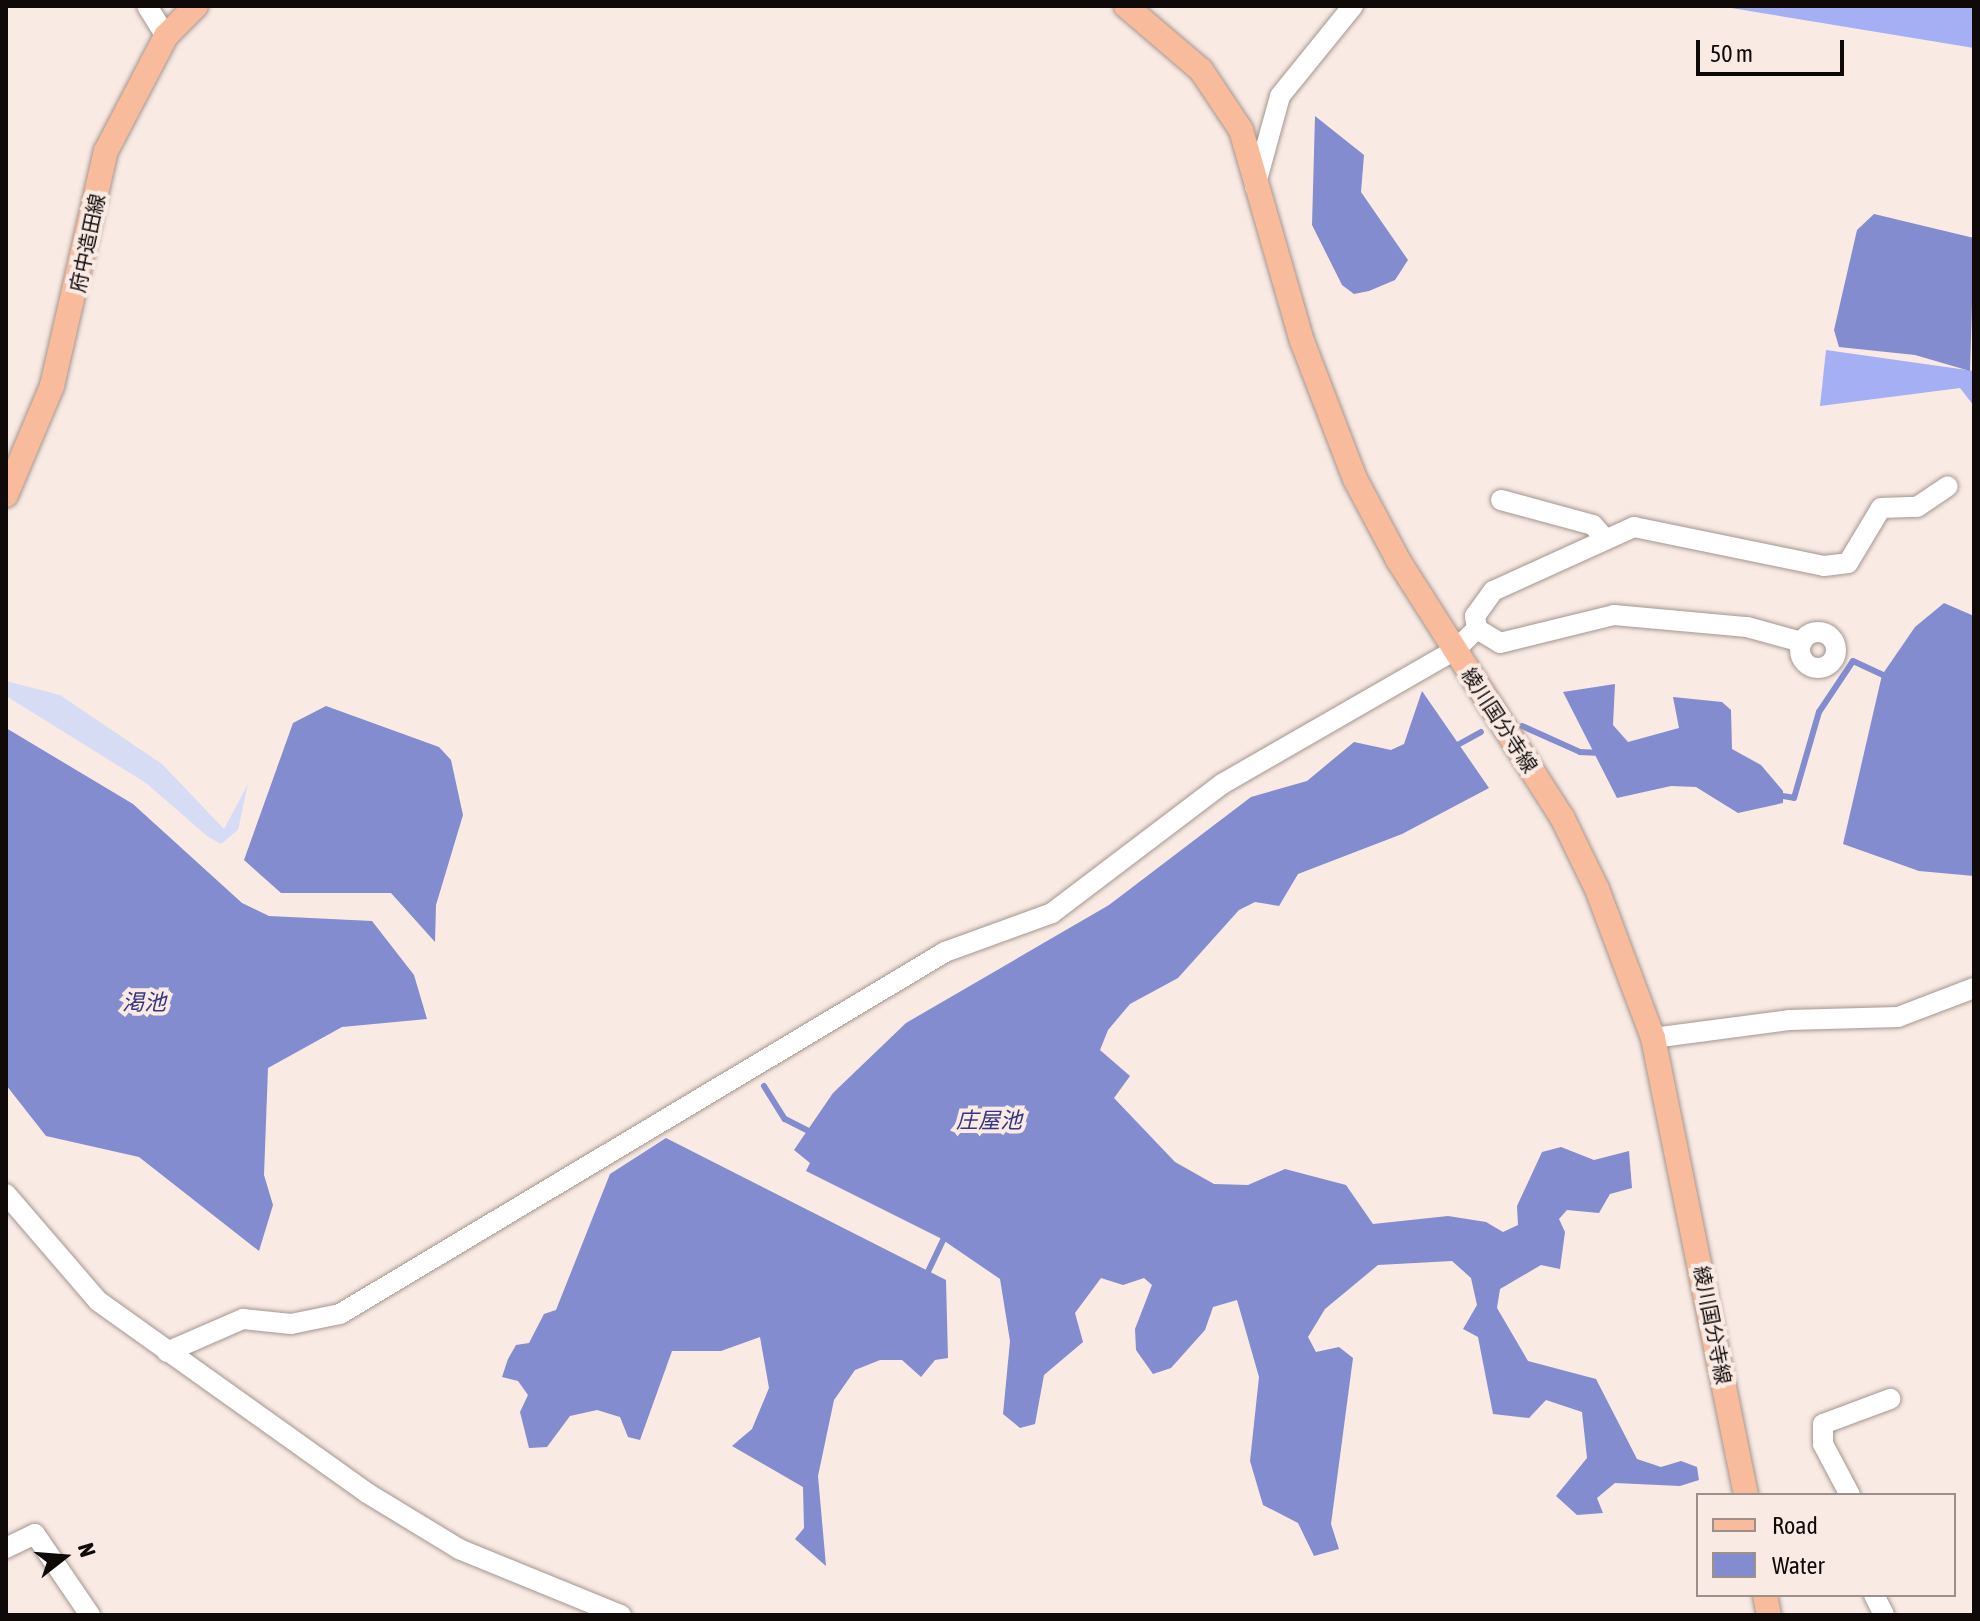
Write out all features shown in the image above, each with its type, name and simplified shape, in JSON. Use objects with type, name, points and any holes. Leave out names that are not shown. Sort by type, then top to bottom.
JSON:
[{"type":"main road","name":"府中造田線","points":[[6,495],[52,386],[106,151],[166,36],[196,6]]},
{"type":"main road","name":"綾川国分寺線","points":[[1126,6],[1201,70],[1241,130],[1255,187],[1327,413],[1398,560],[1562,817],[1653,1038],[1746,1493]]},
{"type":"street","points":[[147,6],[166,36]]},
{"type":"street","points":[[1255,187],[1280,96],[1353,6]]},
{"type":"street","points":[[1802,642],[1747,627],[1614,615],[1500,643],[1477,629],[1475,616],[1493,591],[1586,555],[1605,539],[1634,527],[1824,566],[1848,563],[1881,508],[1917,507],[1948,486]]},
{"type":"street","points":[[1501,500],[1593,525],[1605,539]]},
{"type":"street","points":[[167,1352],[243,1319],[291,1324],[340,1314],[945,952],[1076,898],[1222,784],[1455,650],[1477,629]]},
{"type":"street","points":[[1653,1038],[1789,1020],[1898,1017],[1974,988]]},
{"type":"street","points":[[6,1194],[98,1301],[427,1533],[621,1615]]},
{"type":"street","points":[[1849,1493],[1823,1444],[1823,1424],[1890,1399]]},
{"type":"street","points":[[6,1548],[35,1534],[90,1615]]},
{"type":"street","points":[[1875,1597],[1884,1615]]},
{"type":"shaded area","points":[[1719,6],[1974,6],[1974,48]]},
{"type":"shaded area","points":[[1826,350],[1974,371],[1974,406],[1960,388],[1820,406]]},
{"type":"shaded area","points":[[6,681],[60,695],[162,764],[224,829],[248,784],[238,830],[221,844],[207,836],[146,783],[6,696]]},
{"type":"water","points":[[1315,116],[1364,155],[1361,192],[1408,260],[1395,280],[1369,291],[1354,294],[1342,285],[1312,225]]},
{"type":"water","points":[[1874,214],[1974,238],[1970,371],[1915,355],[1839,347],[1834,330],[1857,230]]},
{"type":"water","points":[[1944,603],[1974,616],[1974,876],[1919,871],[1843,844],[1882,675],[1915,627]]},
{"type":"water","points":[[1615,684],[1613,725],[1628,742],[1679,728],[1673,697],[1722,702],[1731,710],[1732,749],[1761,765],[1783,791],[1783,803],[1738,813],[1696,787],[1671,786],[1617,798],[1563,692]]},
{"type":"water","name":"庄屋池","points":[[1422,691],[1489,788],[1402,834],[1298,874],[1279,906],[1255,902],[1239,910],[1178,978],[1130,1004],[1108,1030],[1100,1050],[1130,1076],[1114,1098],[1175,1162],[1214,1184],[1248,1185],[1285,1169],[1346,1185],[1373,1224],[1448,1216],[1486,1222],[1503,1232],[1518,1225],[1517,1206],[1542,1152],[1561,1147],[1594,1160],[1629,1151],[1632,1188],[1610,1194],[1599,1213],[1567,1210],[1559,1219],[1565,1232],[1560,1269],[1541,1265],[1500,1289],[1497,1308],[1528,1361],[1596,1379],[1637,1459],[1661,1467],[1681,1461],[1697,1467],[1699,1480],[1680,1486],[1615,1483],[1597,1498],[1603,1513],[1577,1515],[1556,1496],[1587,1458],[1582,1412],[1546,1400],[1529,1418],[1493,1414],[1478,1337],[1463,1329],[1477,1305],[1471,1278],[1452,1261],[1378,1265],[1325,1309],[1308,1337],[1316,1352],[1339,1347],[1353,1358],[1331,1524],[1339,1549],[1314,1556],[1298,1523],[1263,1505],[1250,1461],[1259,1377],[1237,1300],[1213,1307],[1205,1330],[1171,1368],[1153,1374],[1136,1350],[1135,1329],[1152,1285],[1144,1278],[1123,1285],[1101,1278],[1075,1313],[1083,1342],[1044,1375],[1035,1424],[1020,1428],[1003,1414],[1010,1341],[1000,1279],[940,1238],[806,1171],[810,1163],[794,1150],[833,1093],[906,1023],[1109,905],[1251,797],[1307,781],[1354,742],[1391,750],[1404,744]]},
{"type":"water","points":[[326,706],[439,747],[451,760],[463,815],[436,905],[435,942],[391,893],[281,893],[244,860],[293,723]]},
{"type":"water","name":"渇池","points":[[6,728],[133,804],[242,903],[269,916],[372,921],[414,975],[427,1019],[342,1027],[268,1068],[264,1175],[273,1205],[259,1251],[139,1157],[46,1136],[6,1085]]},
{"type":"water","points":[[666,1138],[946,1280],[948,1358],[935,1360],[921,1377],[902,1360],[880,1360],[855,1370],[834,1400],[818,1476],[826,1566],[795,1539],[804,1528],[803,1487],[732,1446],[752,1429],[769,1388],[760,1337],[721,1351],[672,1351],[640,1440],[628,1437],[620,1417],[597,1410],[570,1416],[547,1447],[529,1448],[520,1412],[528,1395],[518,1381],[502,1377],[516,1345],[529,1343],[544,1314],[556,1310],[610,1174]]},
{"type":"waterway","points":[[1776,795],[1794,798],[1819,712],[1853,661],[1888,677]]},
{"type":"waterway","points":[[1522,726],[1580,752],[1600,753]]},
{"type":"waterway","points":[[1452,748],[1481,732]]},
{"type":"waterway","points":[[764,1086],[785,1119],[809,1131]]},
{"type":"waterway","points":[[925,1278],[946,1234]]}]
